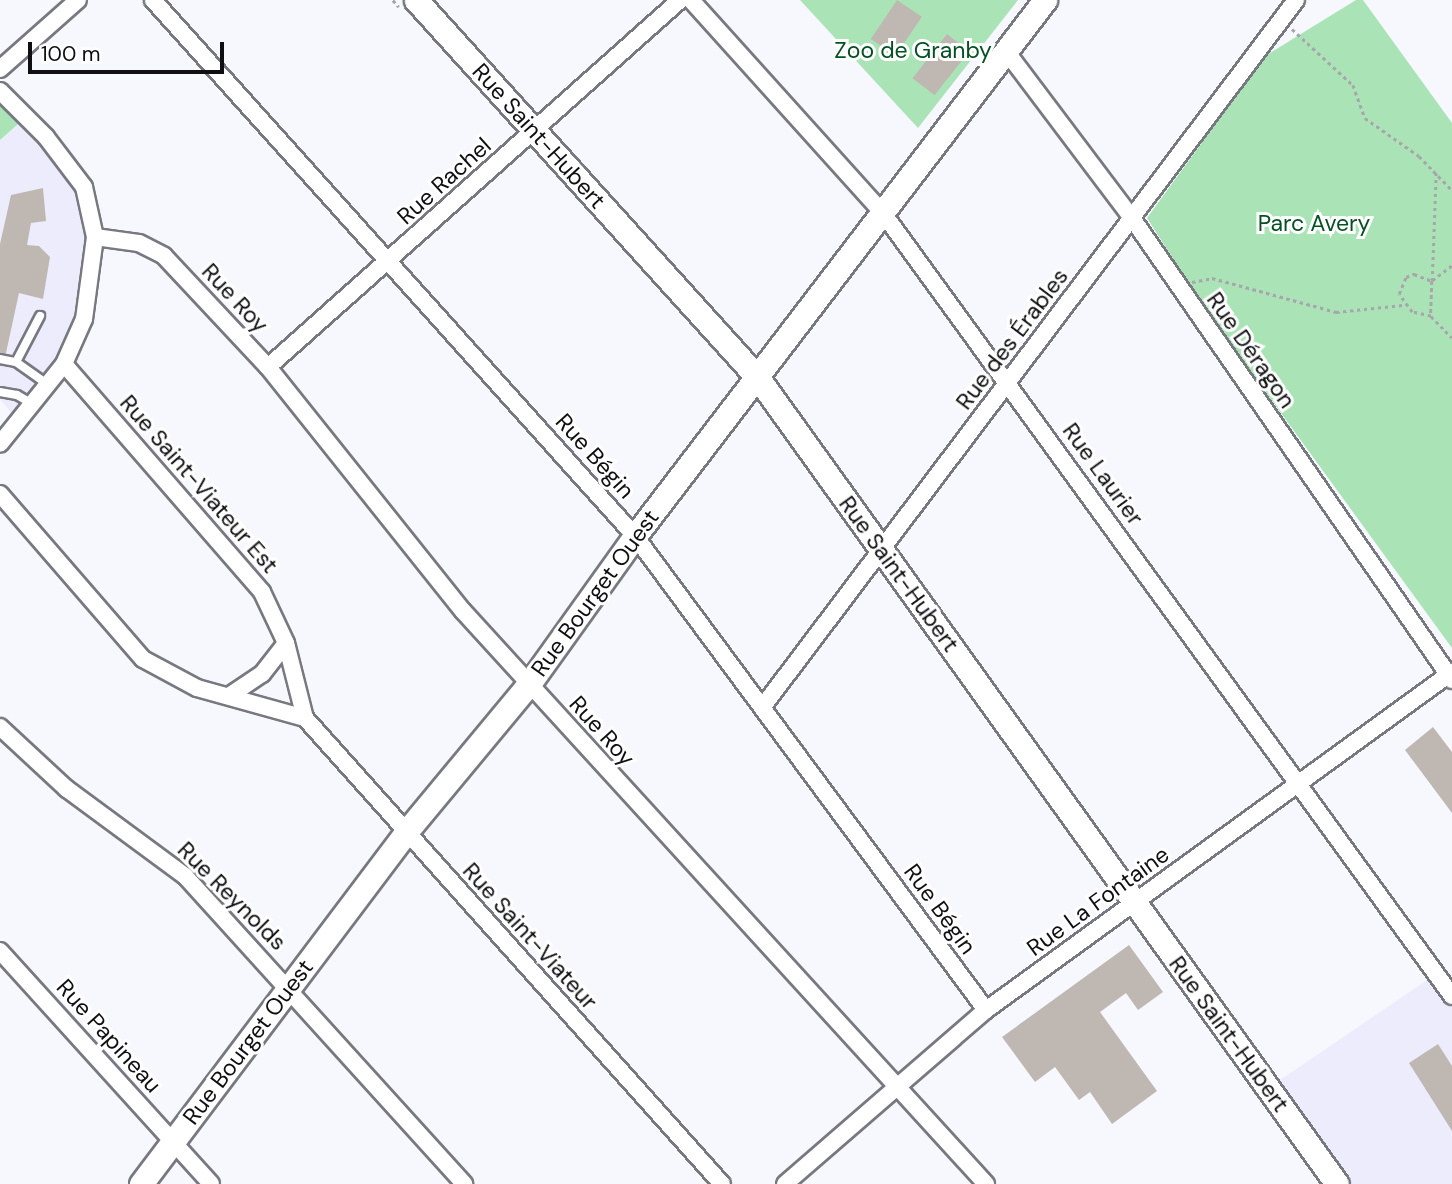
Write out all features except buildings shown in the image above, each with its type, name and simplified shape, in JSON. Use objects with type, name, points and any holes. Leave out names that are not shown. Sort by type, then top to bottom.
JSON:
[{"type":"street","points":[[0,69],[78,0]]},
{"type":"street","name":"Rue Bégin","points":[[153,0],[390,259],[635,536],[764,705],[986,1010]]},
{"type":"street","name":"Rue Saint-Hubert","points":[[416,0],[758,378],[1337,1184]]},
{"type":"street","name":"Rue Rachel","points":[[268,367],[680,0]]},
{"type":"street","name":"Rue Laurier","points":[[691,0],[883,213],[1008,381],[1452,996]]},
{"type":"street","name":"Rue Bourget Ouest","points":[[141,1184],[407,832],[528,684],[635,536],[1045,0]]},
{"type":"street","name":"Rue des Érables","points":[[764,705],[1296,0]]},
{"type":"street","name":"Rue Déragon","points":[[1006,51],[1132,218],[1451,676]]},
{"type":"street","points":[[0,91],[46,137],[84,187],[95,237],[84,319],[64,364],[50,386],[0,444]]},
{"type":"street","name":"Rue Roy","points":[[95,237],[139,243],[164,256],[268,367],[463,611],[986,1184]]},
{"type":"street","name":"Rue Saint-Viateur Est","points":[[64,364],[262,592],[286,643],[305,718]]},
{"type":"street","points":[[0,494],[143,659],[197,688],[305,718]]},
{"type":"street","points":[[229,696],[262,674],[286,643]]},
{"type":"street","name":"Rue La Fontaine","points":[[785,1184],[895,1085],[986,1010],[1451,676]]},
{"type":"street","name":"Rue Saint-Viateur","points":[[305,718],[722,1184]]},
{"type":"street","name":"Rue Reynolds","points":[[0,727],[67,789],[186,876],[464,1184]]},
{"type":"street","name":"Rue Papineau","points":[[0,951],[211,1184]]},
{"type":"lane","points":[[16,362],[40,316]]},
{"type":"lane","points":[[0,359],[16,362],[50,386]]},
{"type":"lane","points":[[0,392],[34,405]]},
{"type":"path","points":[[1282,20],[1353,85],[1365,118],[1436,173],[1452,190]]},
{"type":"path","points":[[1431,316],[1436,173]]},
{"type":"path","points":[[1432,281],[1452,266]]},
{"type":"path","points":[[1403,305],[1399,284],[1406,277],[1414,274],[1432,281]]},
{"type":"path","points":[[1180,288],[1212,278],[1319,310],[1403,305],[1420,315],[1431,316],[1452,338]]},
{"type":"shaded area","points":[[26,117],[82,174],[100,237],[91,305],[20,424],[0,399],[0,140]]},
{"type":"shaded area","points":[[1436,974],[1452,996],[1452,1184],[1337,1184],[1268,1088]]},
{"type":"green space","name":"Zoo de Granby","points":[[800,0],[1018,0],[918,128]]},
{"type":"green space","name":"Parc Avery","points":[[1356,0],[1363,0],[1452,123],[1452,648],[1208,313],[1147,218],[1265,56]]},
{"type":"green space","points":[[0,88],[26,117],[0,140]]}]
